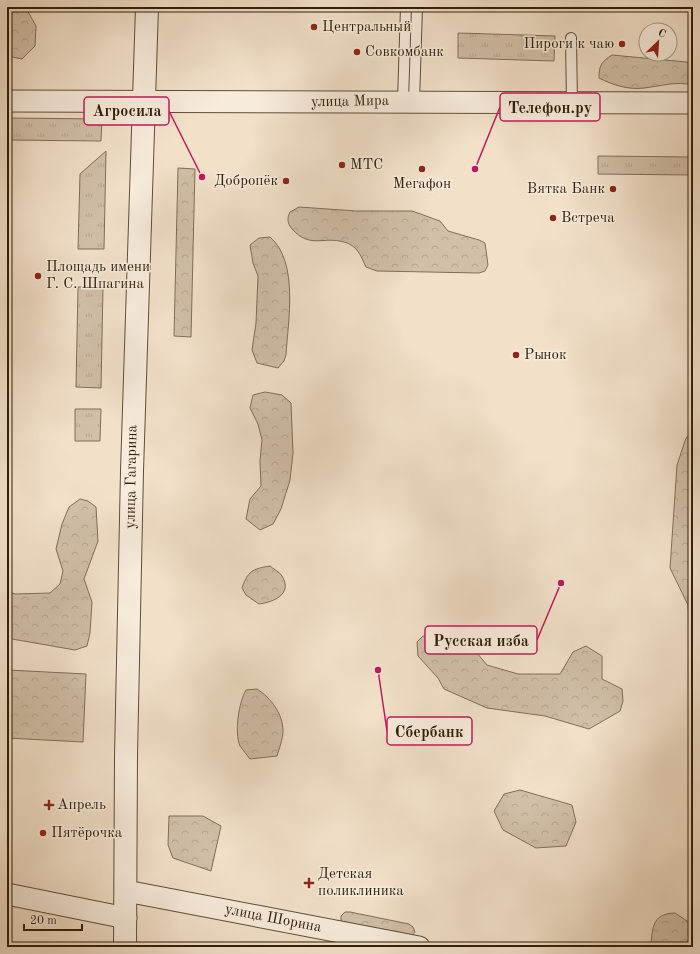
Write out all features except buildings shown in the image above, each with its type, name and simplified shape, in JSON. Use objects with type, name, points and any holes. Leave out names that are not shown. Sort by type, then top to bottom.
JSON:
[{"type":"street","name":"улица Гагарина","points":[[125,947],[126,756],[132,478],[147,7]]},
{"type":"street","name":"улица Мира","points":[[7,101],[144,103],[408,101],[693,103]]},
{"type":"street","name":"улица Шорина","points":[[126,891],[419,947]]},
{"type":"street","points":[[7,894],[126,918]]},
{"type":"lane","points":[[406,7],[408,101]]},
{"type":"lane","points":[[408,101],[417,7]]},
{"type":"lane","points":[[571,38],[572,103]]},
{"type":"green space","points":[[7,7],[26,8],[36,26],[35,46],[22,59],[7,56]]},
{"type":"green space","points":[[458,33],[555,36],[554,61],[458,58]]},
{"type":"green space","points":[[612,55],[638,57],[638,62],[686,62],[693,64],[693,85],[675,84],[644,88],[626,88],[599,78],[600,67],[605,60]]},
{"type":"green space","points":[[7,118],[102,119],[101,141],[7,140]]},
{"type":"green space","points":[[106,151],[104,249],[78,249],[80,174]]},
{"type":"green space","points":[[598,156],[693,157],[693,175],[598,174]]},
{"type":"green space","points":[[178,168],[195,169],[191,337],[174,336]]},
{"type":"green space","points":[[299,207],[356,211],[412,211],[440,221],[448,231],[485,243],[488,265],[485,271],[479,273],[377,271],[366,267],[355,248],[348,243],[330,240],[317,241],[305,239],[299,235],[290,227],[288,218],[290,212]]},
{"type":"green space","points":[[270,237],[279,248],[285,261],[290,293],[286,355],[284,361],[278,368],[257,363],[252,350],[256,323],[258,276],[253,263],[250,245],[259,238]]},
{"type":"green space","points":[[78,287],[103,287],[101,388],[76,387]]},
{"type":"green space","points":[[265,392],[282,395],[291,403],[293,453],[290,480],[281,509],[273,524],[260,530],[246,519],[250,499],[261,486],[260,461],[262,440],[258,424],[250,408],[253,395]]},
{"type":"green space","points":[[75,409],[101,409],[100,441],[75,441]]},
{"type":"green space","points":[[693,432],[693,637],[690,636],[688,605],[670,568],[677,465],[686,438]]},
{"type":"green space","points":[[80,499],[88,501],[96,507],[98,541],[84,579],[92,602],[90,633],[87,646],[75,650],[12,639],[7,630],[7,591],[15,594],[50,593],[60,584],[63,571],[56,549],[62,524],[69,507]]},
{"type":"green space","points":[[270,566],[281,575],[285,582],[284,592],[276,599],[259,604],[246,595],[242,588],[249,574],[259,568]]},
{"type":"green space","points":[[423,636],[438,638],[457,648],[477,653],[487,665],[518,674],[560,674],[573,652],[586,646],[602,656],[602,679],[622,689],[623,701],[620,711],[589,729],[545,716],[487,708],[444,689],[438,678],[418,656],[417,642]]},
{"type":"green space","points":[[7,670],[86,674],[83,742],[7,738]]},
{"type":"green space","points":[[257,689],[267,697],[275,707],[281,719],[283,734],[277,756],[250,759],[240,746],[237,725],[243,695],[246,690]]},
{"type":"green space","points":[[520,790],[572,805],[576,822],[566,846],[536,848],[503,830],[494,811],[504,794]]},
{"type":"green space","points":[[169,816],[203,816],[221,826],[211,871],[173,858],[168,845]]},
{"type":"green space","points":[[345,912],[409,924],[413,927],[415,932],[412,936],[350,926],[341,921],[341,916]]},
{"type":"green space","points":[[675,913],[693,925],[693,947],[656,947],[651,943],[656,921],[663,915]]},
{"type":"place","name":"Центральный","points":[[314,27]]},
{"type":"place","name":"Пироги к чаю","points":[[622,44]]},
{"type":"place","name":"Совкомбанк","points":[[357,52]]},
{"type":"place","name":"МТС","points":[[342,165]]},
{"type":"place","name":"Мегафон","points":[[422,169]]},
{"type":"place","name":"Телефон.ру","points":[[475,169]]},
{"type":"place","name":"Агросила","points":[[202,177]]},
{"type":"place","name":"Добропёк","points":[[286,181]]},
{"type":"place","name":"Вятка Банк","points":[[613,189]]},
{"type":"place","name":"Встреча","points":[[553,218]]},
{"type":"place","name":"Площадь имени Г. С. Шпагина","points":[[38,276]]},
{"type":"place","name":"Рынок","points":[[516,355]]},
{"type":"place","name":"Русская изба","points":[[561,583]]},
{"type":"place","name":"Сбербанк","points":[[378,670]]},
{"type":"place","name":"Апрель","points":[[49,805]]},
{"type":"place","name":"Пятёрочка","points":[[43,833]]},
{"type":"place","name":"Детская поликлиника","points":[[309,883]]}]
